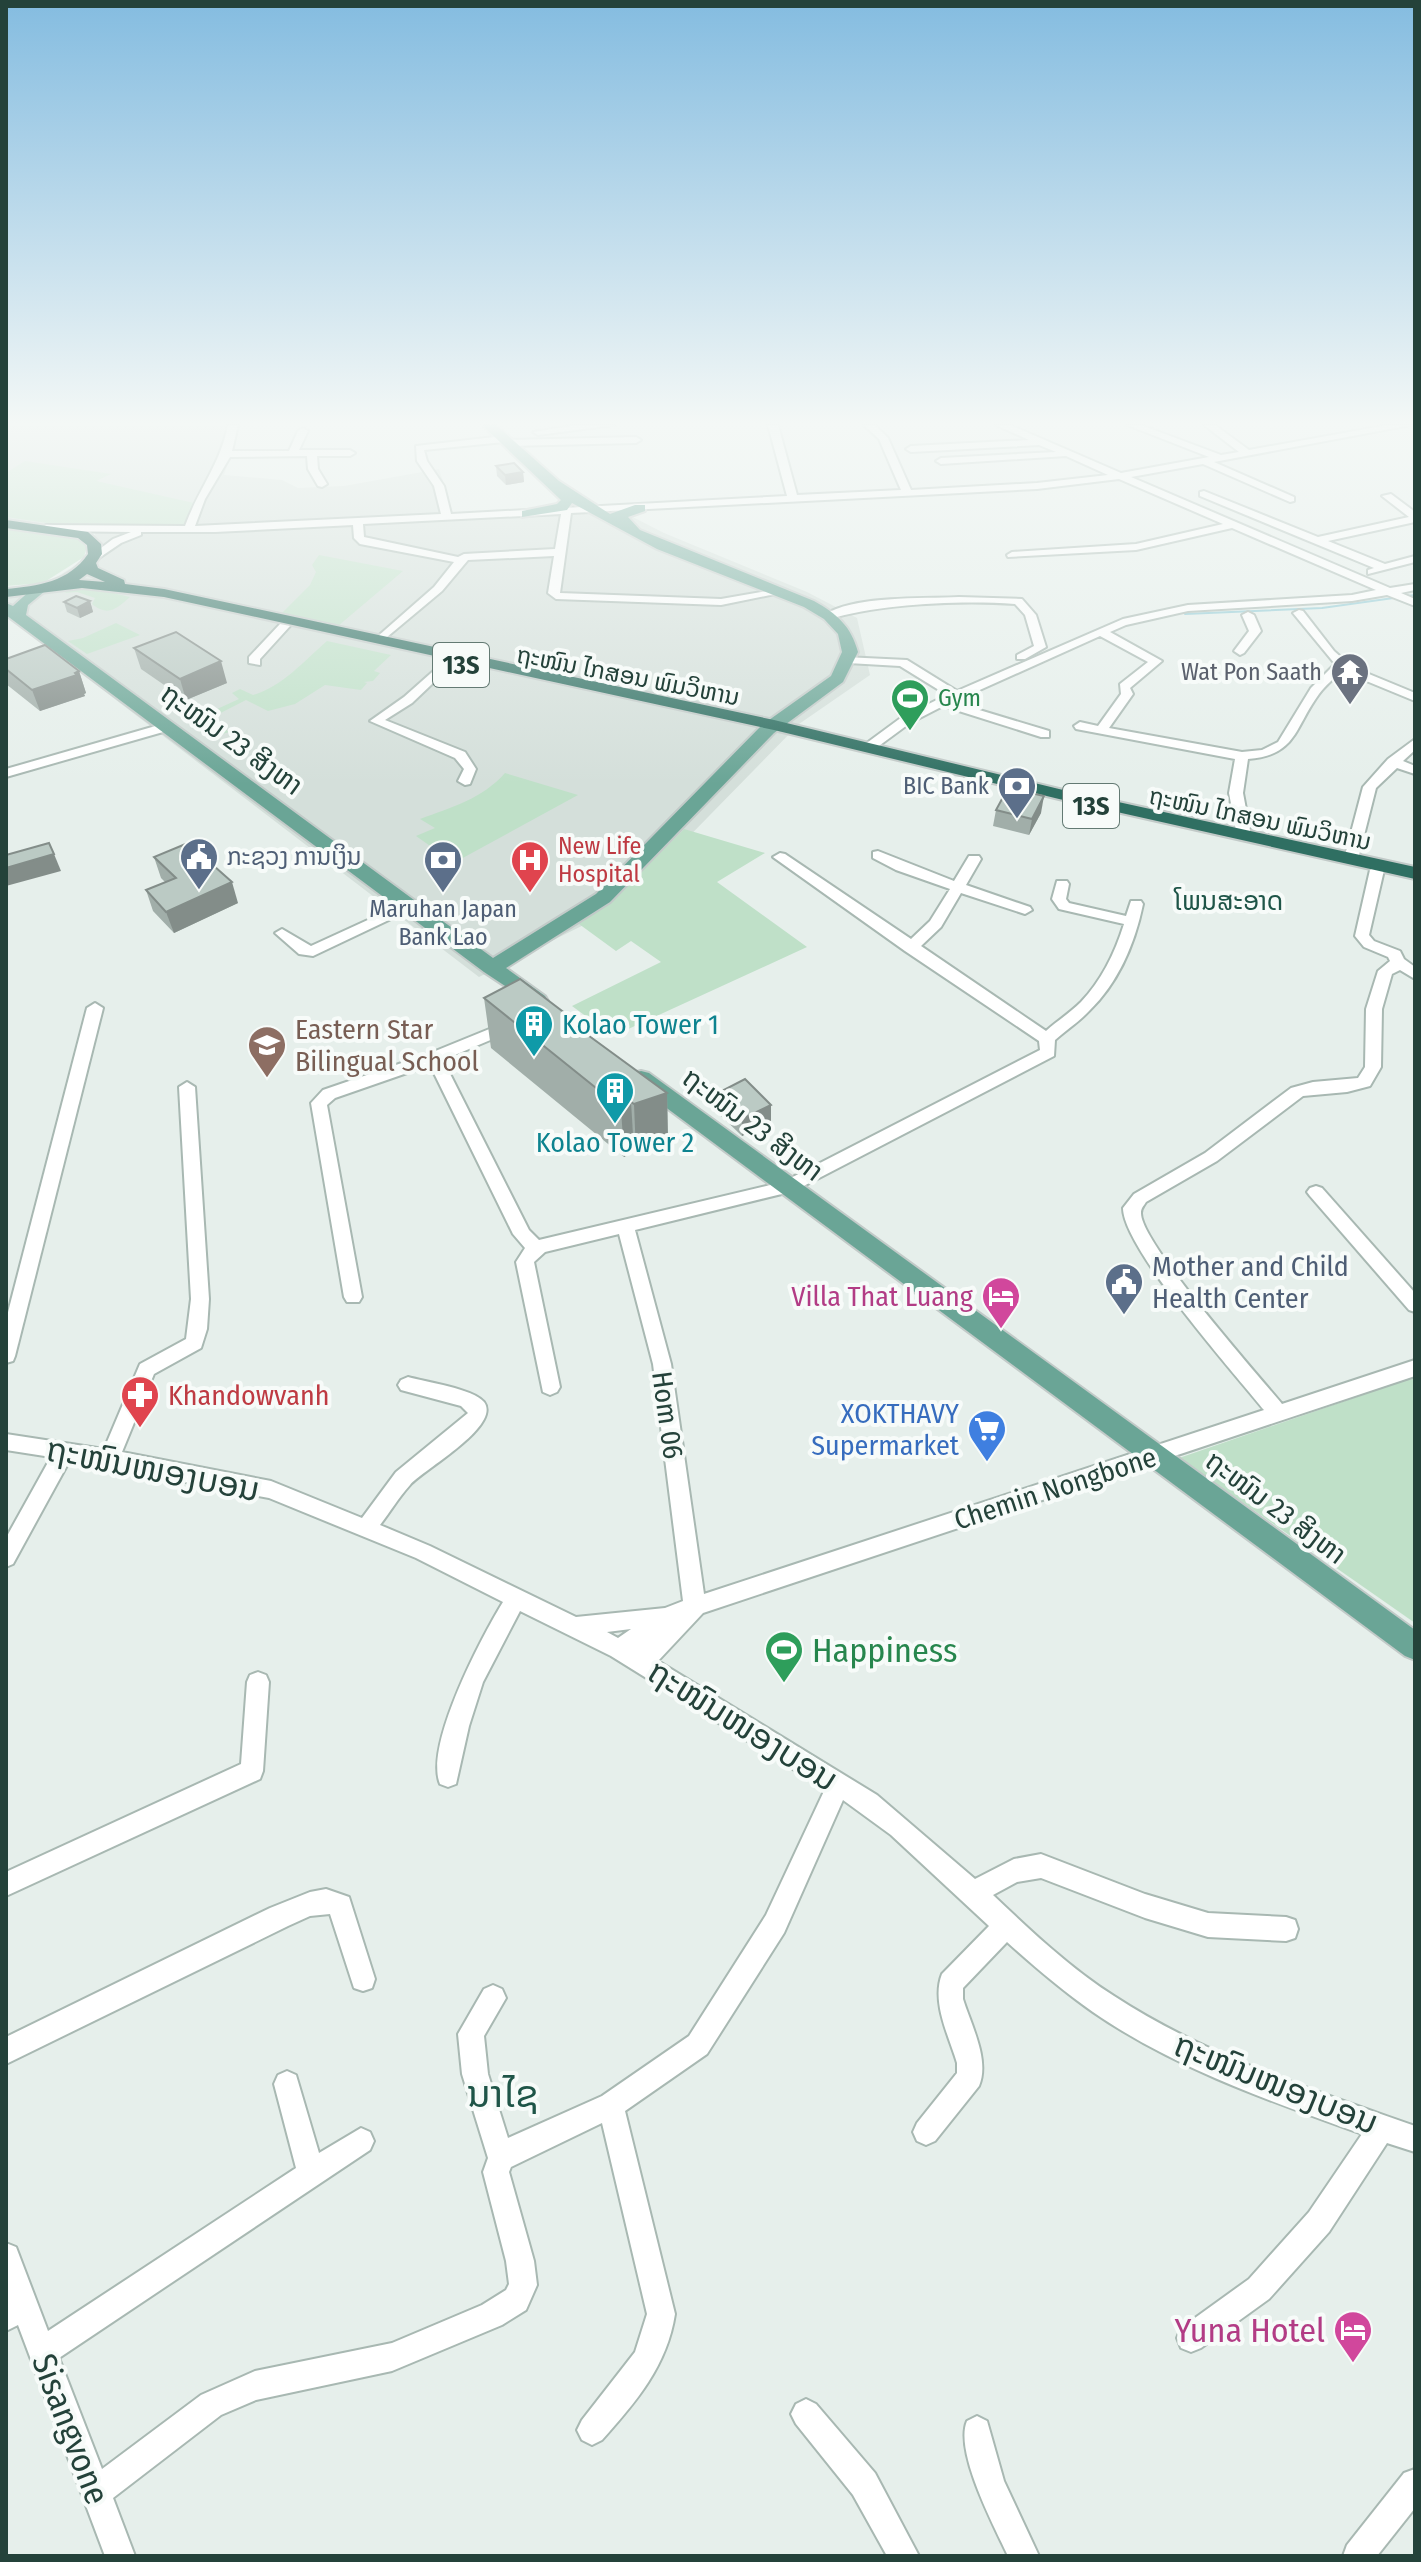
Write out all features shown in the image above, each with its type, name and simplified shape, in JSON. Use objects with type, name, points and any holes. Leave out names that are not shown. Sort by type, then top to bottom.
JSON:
[{"type":"highway","name":"13S","points":[[94,545],[92,571],[155,594]]},
{"type":"highway","name":"13S","points":[[45,589],[78,574],[91,561]]},
{"type":"highway","name":"13S","points":[[6,593],[82,584],[155,594]]},
{"type":"highway","name":"ຖະໜົນ ໄກສອນ ພົມວິຫານ","points":[[155,594],[381,639],[868,748],[1415,876]]},
{"type":"highway","name":"ຖະໜົນ ໄກສອນ ພົມວິຫານ","points":[[217,608],[597,698],[659,704],[771,727],[1377,870],[1415,876]]},
{"type":"main road","points":[[491,968],[603,898],[771,727],[837,679],[848,659],[850,652],[845,633],[829,616],[779,592],[661,545]]},
{"type":"main road","name":"ຖະໜົນ 23 ສິງຫາ","points":[[45,589],[22,601],[18,609],[10,613],[491,968],[541,1014]]},
{"type":"main road","name":"ຖະໜົນ 23 ສິງຫາ","points":[[617,1061],[1415,1647]]},
{"type":"street","points":[[91,561],[116,545]]},
{"type":"street","points":[[376,545],[463,561]]},
{"type":"street","points":[[562,545],[556,596],[721,602],[779,592]]},
{"type":"street","points":[[1012,555],[1147,545]]},
{"type":"street","points":[[1279,545],[1413,601]]},
{"type":"street","points":[[1297,552],[1311,545]]},
{"type":"street","points":[[1330,545],[1382,567]]},
{"type":"street","points":[[381,639],[438,589],[469,556],[561,552]]},
{"type":"street","points":[[1358,578],[1382,567],[1415,559]]},
{"type":"street","points":[[949,696],[1123,622],[1188,608],[1287,604],[1415,587]]},
{"type":"street","points":[[829,616],[857,606],[964,598],[1018,601],[1025,605],[1037,629],[1040,647],[906,720],[868,748]]},
{"type":"street","points":[[1148,617],[1299,613],[1413,601]]},
{"type":"street","points":[[1299,613],[1341,665],[1415,697]]},
{"type":"street","points":[[1240,651],[1255,631],[1255,625],[1248,615]]},
{"type":"street","points":[[256,662],[253,660],[284,626]]},
{"type":"street","points":[[1101,632],[1156,661],[1124,687],[1125,697],[1101,730]]},
{"type":"street","points":[[848,659],[903,663],[949,696],[1045,734]]},
{"type":"street","points":[[448,662],[408,700],[376,721],[460,755],[470,769],[465,781]]},
{"type":"street","points":[[1080,726],[1242,756],[1265,754],[1283,745],[1315,691],[1341,665]]},
{"type":"street","points":[[6,773],[166,727]]},
{"type":"street","points":[[1351,859],[1370,787],[1415,743]]},
{"type":"street","points":[[1242,756],[1236,793],[1244,836]]},
{"type":"street","points":[[1393,762],[1415,770]]},
{"type":"street","points":[[878,855],[901,867],[1025,910]]},
{"type":"street","points":[[780,857],[1047,1039]]},
{"type":"street","points":[[910,948],[936,924],[974,859]]},
{"type":"street","points":[[1377,870],[1362,936],[1369,944],[1395,954],[1397,961],[1415,974]]},
{"type":"street","points":[[1062,884],[1059,899],[1064,906],[1132,922]]},
{"type":"street","points":[[1047,1039],[1086,1006],[1119,957],[1136,904]]},
{"type":"street","points":[[282,933],[304,951],[313,951],[407,906]]},
{"type":"street","points":[[1279,1414],[1180,1294],[1138,1231],[1132,1208],[1140,1198],[1211,1157],[1303,1088],[1347,1088],[1364,1082],[1373,1067],[1375,1004],[1385,971],[1394,967],[1397,961]]},
{"type":"street","points":[[6,1356],[95,1008]]},
{"type":"street","points":[[353,1297],[319,1103],[329,1094],[434,1058],[541,1014]]},
{"type":"street","points":[[550,1387],[525,1262],[531,1252],[625,1224],[788,1187],[1048,1052],[1047,1039]]},
{"type":"street","points":[[434,1058],[522,1234],[533,1245],[540,1247]]},
{"type":"street","points":[[110,1458],[147,1369],[194,1343],[198,1329],[200,1299],[187,1087]]},
{"type":"street","points":[[1316,1192],[1415,1305]]},
{"type":"street","name":"Hom 06","points":[[625,1224],[662,1364],[685,1611]]},
{"type":"street","name":"Chemin Nongbone","points":[[619,1649],[685,1611],[1415,1368]]},
{"type":"street","points":[[366,1529],[403,1478],[472,1424],[478,1414],[477,1407],[466,1400],[408,1385]]},
{"type":"street","name":"ຖະໜົນໜອງບອນ","points":[[6,1442],[110,1458],[271,1490],[423,1552],[576,1626],[643,1662],[900,1826],[1061,1974],[1147,2031],[1245,2075],[1415,2139]]},
{"type":"street","points":[[6,1558],[64,1452]]},
{"type":"street","points":[[448,1776],[461,1708],[481,1656],[517,1597]]},
{"type":"street","points":[[576,1626],[624,1623],[685,1611]]},
{"type":"street","name":"Chemin Nongbone","points":[[643,1662],[685,1611]]},
{"type":"street","points":[[6,1884],[252,1771],[258,1682]]},
{"type":"street","points":[[501,2158],[611,2105],[698,2045],[775,1924],[838,1785]]},
{"type":"street","points":[[971,1894],[1014,1871],[1041,1866],[1145,1906],[1208,1925],[1286,1929]]},
{"type":"street","points":[[6,2051],[279,1917],[326,1899],[334,1900],[340,1906],[363,1979]]},
{"type":"street","points":[[926,2132],[970,2077],[970,2063],[950,1999],[951,1983],[1006,1926]]},
{"type":"street","points":[[95,2493],[211,2405],[255,2386],[392,2357],[492,2315],[516,2300],[523,2285],[496,2172],[501,2158],[475,2074],[471,2034],[493,1998]]},
{"type":"street","points":[[287,2084],[311,2174]]},
{"type":"street","points":[[592,2430],[644,2368],[660,2330],[661,2314],[611,2105]]},
{"type":"street","points":[[1191,2338],[1259,2289],[1319,2222],[1382,2127]]},
{"type":"street","points":[[42,2352],[361,2141]]},
{"type":"street","name":"Sisangvone","points":[[6,2257],[15,2309],[42,2352],[120,2556]]},
{"type":"street","points":[[806,2414],[864,2484],[904,2556]]},
{"type":"street","points":[[977,2431],[990,2484],[1024,2556]]},
{"type":"street","points":[[1358,2556],[1415,2484]]},
{"type":"shaded area","points":[[91,545],[692,545],[807,592],[857,618],[870,675],[799,724],[620,907],[479,977],[6,616],[6,598],[49,582],[85,559]]},
{"type":"green space","points":[[6,545],[87,546],[84,557],[43,583],[6,586]]},
{"type":"green space","points":[[319,555],[403,571],[338,626],[281,614],[310,585],[316,572],[312,565]]},
{"type":"green space","points":[[83,586],[130,597],[108,611],[92,604],[95,598],[77,592],[64,593]]},
{"type":"green space","points":[[116,623],[140,635],[87,654],[68,641],[83,638]]},
{"type":"green space","points":[[327,641],[391,655],[374,671],[380,673],[373,681],[364,682],[367,683],[361,690],[325,685],[295,704],[268,711],[246,700],[199,724],[209,731],[225,729],[229,732],[209,738],[189,723],[194,720],[187,709],[191,707],[204,715],[239,699],[232,693],[240,689],[253,695],[264,691],[292,672]]},
{"type":"green space","points":[[505,773],[578,795],[448,866],[437,860],[443,855],[416,836],[435,828],[420,819],[476,796]]},
{"type":"green space","points":[[684,829],[765,853],[717,882],[807,947],[613,1036],[572,1006],[661,962],[631,941],[616,951],[579,924],[613,900]]},
{"type":"green space","points":[[1415,1377],[1415,1623],[1179,1458]]},
{"type":"building","points":[[76,596],[90,601],[77,608],[64,602]]},
{"type":"building","points":[[176,632],[221,661],[180,679],[134,648]]},
{"type":"building","points":[[45,645],[79,671],[75,673],[77,675],[32,690],[6,669],[6,659]]},
{"type":"building","points":[[1008,788],[1044,796],[1032,819],[996,810]]},
{"type":"building","points":[[49,843],[54,854],[6,868],[6,855]]},
{"type":"building","points":[[188,843],[232,882],[166,912],[146,890],[176,878],[154,857]]},
{"type":"building","points":[[520,979],[574,1020],[570,1022],[667,1093],[634,1104],[631,1102],[621,1108],[484,998]]},
{"type":"building","points":[[745,1079],[771,1105],[742,1119],[716,1094]]},
{"type":"waterway","points":[[1185,614],[1322,608],[1415,595]]},
{"type":"place","name":"Wat Pon Saath","points":[[1350,706]]},
{"type":"place","name":"Gym","points":[[910,732]]},
{"type":"place","name":"BIC Bank","points":[[1017,820]]},
{"type":"place","name":"ກະຊວງ ການເງິນ","points":[[199,891]]},
{"type":"place","name":"Maruhan Japan Bank Lao","points":[[443,894]]},
{"type":"place","name":"New Life Hospital","points":[[530,894]]},
{"type":"place","name":"Kolao Tower 1","points":[[534,1058]]},
{"type":"place","name":"Eastern Star Bilingual School","points":[[267,1079]]},
{"type":"place","name":"Kolao Tower 2","points":[[615,1125]]},
{"type":"place","name":"Mother and Child Health Center","points":[[1124,1316]]},
{"type":"place","name":"Villa That Luang","points":[[1001,1330]]},
{"type":"place","name":"Khandowvanh","points":[[140,1429]]},
{"type":"place","name":"XOKTHAVY Supermarket","points":[[987,1463]]},
{"type":"place","name":"Happiness","points":[[784,1684]]},
{"type":"place","name":"Yuna Hotel","points":[[1353,2364]]},
{"type":"district","name":"ໂພນສະອາດ","points":[[1229,901]]},
{"type":"district","name":"ນາໄຊ","points":[[503,2094]]}]
